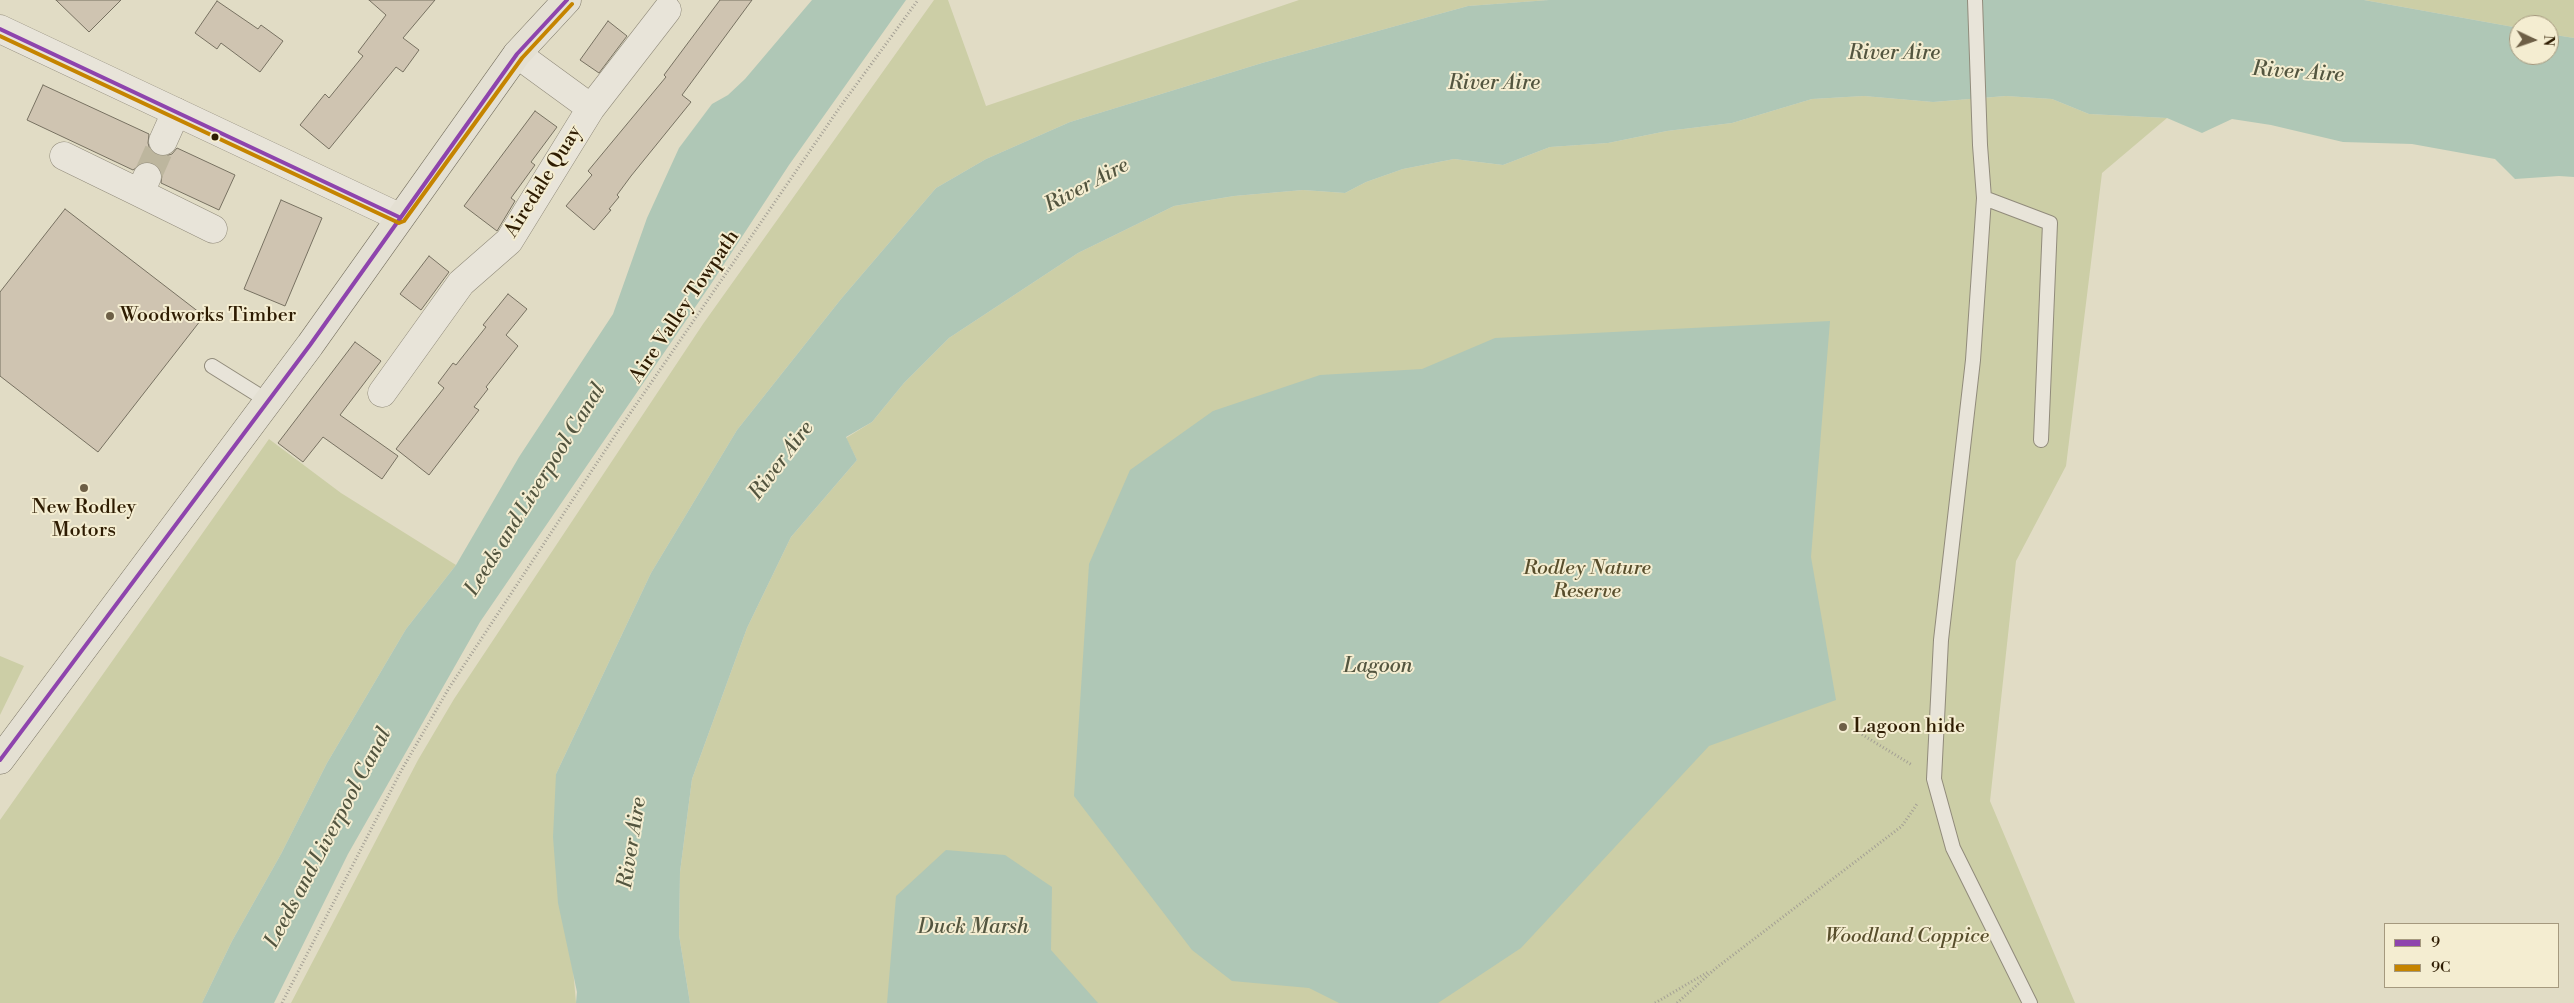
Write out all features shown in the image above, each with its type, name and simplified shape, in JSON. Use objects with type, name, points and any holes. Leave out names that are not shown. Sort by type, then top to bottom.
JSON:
[{"type":"main road","points":[[0,760],[268,401],[517,54],[568,0]]},
{"type":"street","name":"Airedale Quay","points":[[382,393],[461,283],[509,241],[591,108],[667,10]]},
{"type":"street","points":[[2,35],[176,112],[399,217]]},
{"type":"street","name":"Airedale Quay","points":[[517,54],[591,108]]},
{"type":"street","points":[[163,141],[176,112]]},
{"type":"street","points":[[64,156],[144,185],[213,229]]},
{"type":"lane","points":[[1975,0],[1980,145],[1984,198],[1972,360],[1940,640],[1934,779],[1953,848],[2030,1003]]},
{"type":"lane","points":[[1984,198],[2050,223],[2041,440]]},
{"type":"lane","points":[[212,366],[268,401]]},
{"type":"path","name":"Aire Valley Towpath","points":[[282,1003],[401,771],[449,688],[627,418],[840,107],[918,0]]},
{"type":"path","points":[[1677,1003],[1716,968],[1902,826],[1934,779],[1853,729]]},
{"type":"path","points":[[1656,1003],[1716,968]]},
{"type":"green space","points":[[934,0],[948,0],[986,106],[1299,0],[1549,0],[1468,6],[1262,63],[1070,122],[986,159],[936,188],[841,299],[737,430],[651,573],[556,774],[576,1003],[291,1003],[418,760],[454,699],[703,324]]},
{"type":"green space","points":[[2364,0],[2574,0],[2574,38],[2559,36],[2559,15],[2509,15],[2509,26]]},
{"type":"green space","name":"Rodley Nature Reserve","points":[[1864,96],[1933,102],[2006,96],[2052,99],[2089,114],[2167,118],[2102,173],[2066,466],[2016,561],[1990,801],[2075,1003],[690,1003],[679,935],[680,872],[692,779],[747,628],[791,537],[857,460],[846,438],[872,422],[904,383],[949,338],[1078,253],[1174,206],[1234,196],[1303,190],[1345,193],[1366,182],[1403,169],[1454,159],[1503,165],[1550,147],[1608,143],[1667,131],[1732,123],[1812,99]]},
{"type":"green space","points":[[269,439],[341,493],[456,565],[406,629],[327,763],[281,854],[232,941],[202,1003],[0,1003],[0,820]]},
{"type":"green space","points":[[0,656],[24,666],[0,715]]},
{"type":"water","name":"Leeds and Liverpool Canal","points":[[812,0],[906,0],[789,165],[711,284],[480,622],[348,854],[274,1003],[202,1003],[232,941],[281,854],[327,763],[406,629],[456,565],[519,457],[613,314],[647,218],[679,148],[712,104],[728,95],[745,79]]},
{"type":"water","name":"River Aire","points":[[1549,0],[2364,0],[2509,26],[2509,65],[2559,65],[2559,36],[2574,38],[2574,177],[2559,176],[2515,179],[2495,159],[2412,144],[2343,142],[2271,125],[2232,119],[2202,133],[2167,118],[2089,114],[2052,99],[2006,96],[1933,102],[1864,96],[1812,99],[1732,123],[1667,131],[1608,143],[1550,147],[1503,165],[1454,159],[1403,169],[1366,182],[1345,193],[1303,190],[1234,196],[1174,206],[1078,253],[949,338],[904,383],[872,422],[846,437],[857,460],[791,537],[747,628],[692,779],[680,872],[679,935],[690,1003],[576,1003],[577,992],[558,903],[553,837],[556,774],[651,573],[737,430],[841,299],[936,188],[986,159],[1070,122],[1262,63],[1468,6]]},
{"type":"water","name":"Lagoon","points":[[1830,321],[1811,557],[1836,700],[1709,746],[1521,948],[1438,1003],[1339,1003],[1309,988],[1232,981],[1192,950],[1074,796],[1089,564],[1130,470],[1213,411],[1320,375],[1422,369],[1495,338]]},
{"type":"water","name":"Duck Marsh","points":[[946,850],[1005,855],[1052,887],[1051,950],[1098,1003],[887,1003],[896,896]]},
{"type":"building","points":[[56,0],[121,0],[89,32]]},
{"type":"building","points":[[369,0],[435,0],[403,38],[419,50],[403,72],[396,67],[329,149],[300,125],[325,94],[329,98],[363,56],[358,52],[386,15]]},
{"type":"building","points":[[720,0],[752,0],[682,95],[691,102],[631,176],[617,195],[619,197],[609,209],[611,210],[594,230],[566,206],[592,175],[588,171],[666,77],[664,75]]},
{"type":"building","points":[[217,1],[258,29],[261,25],[283,41],[260,72],[221,43],[217,49],[195,33]]},
{"type":"building","points":[[608,21],[627,36],[599,73],[580,60]]},
{"type":"building","points":[[43,85],[149,134],[148,143],[150,150],[156,155],[165,156],[172,154],[177,148],[235,175],[219,210],[161,183],[162,175],[160,168],[154,163],[145,162],[133,170],[27,120]]},
{"type":"building","points":[[535,111],[557,127],[531,162],[535,165],[511,198],[515,201],[497,231],[464,206]]},
{"type":"building","points":[[281,200],[322,218],[285,306],[244,289]]},
{"type":"building","points":[[65,209],[204,316],[98,452],[0,376],[0,292]]},
{"type":"building","points":[[429,256],[449,272],[421,310],[400,294]]},
{"type":"building","points":[[508,294],[527,309],[506,335],[518,346],[486,387],[488,389],[474,407],[479,410],[429,475],[396,449],[444,388],[438,383],[453,363],[456,365],[486,327],[483,325]]},
{"type":"building","points":[[355,342],[381,361],[340,415],[398,456],[382,479],[323,437],[303,462],[278,443]]},
{"type":"tunnel","points":[[147,177],[163,141]]},
{"type":"transit line","name":"9","points":[[0,760],[310,345],[517,54],[567,0]]},
{"type":"transit line","name":"9C","points":[[0,36],[399,223],[404,221],[522,58],[572,4]]},
{"type":"transit line","name":"9","points":[[0,29],[399,217]]},
{"type":"place","name":"Woodworks Timber","points":[[110,316]]},
{"type":"place","name":"New Rodley Motors","points":[[84,488]]},
{"type":"place","name":"Lagoon hide","points":[[1843,727]]},
{"type":"park label","name":"Woodland Coppice","points":[[1907,937]]}]
